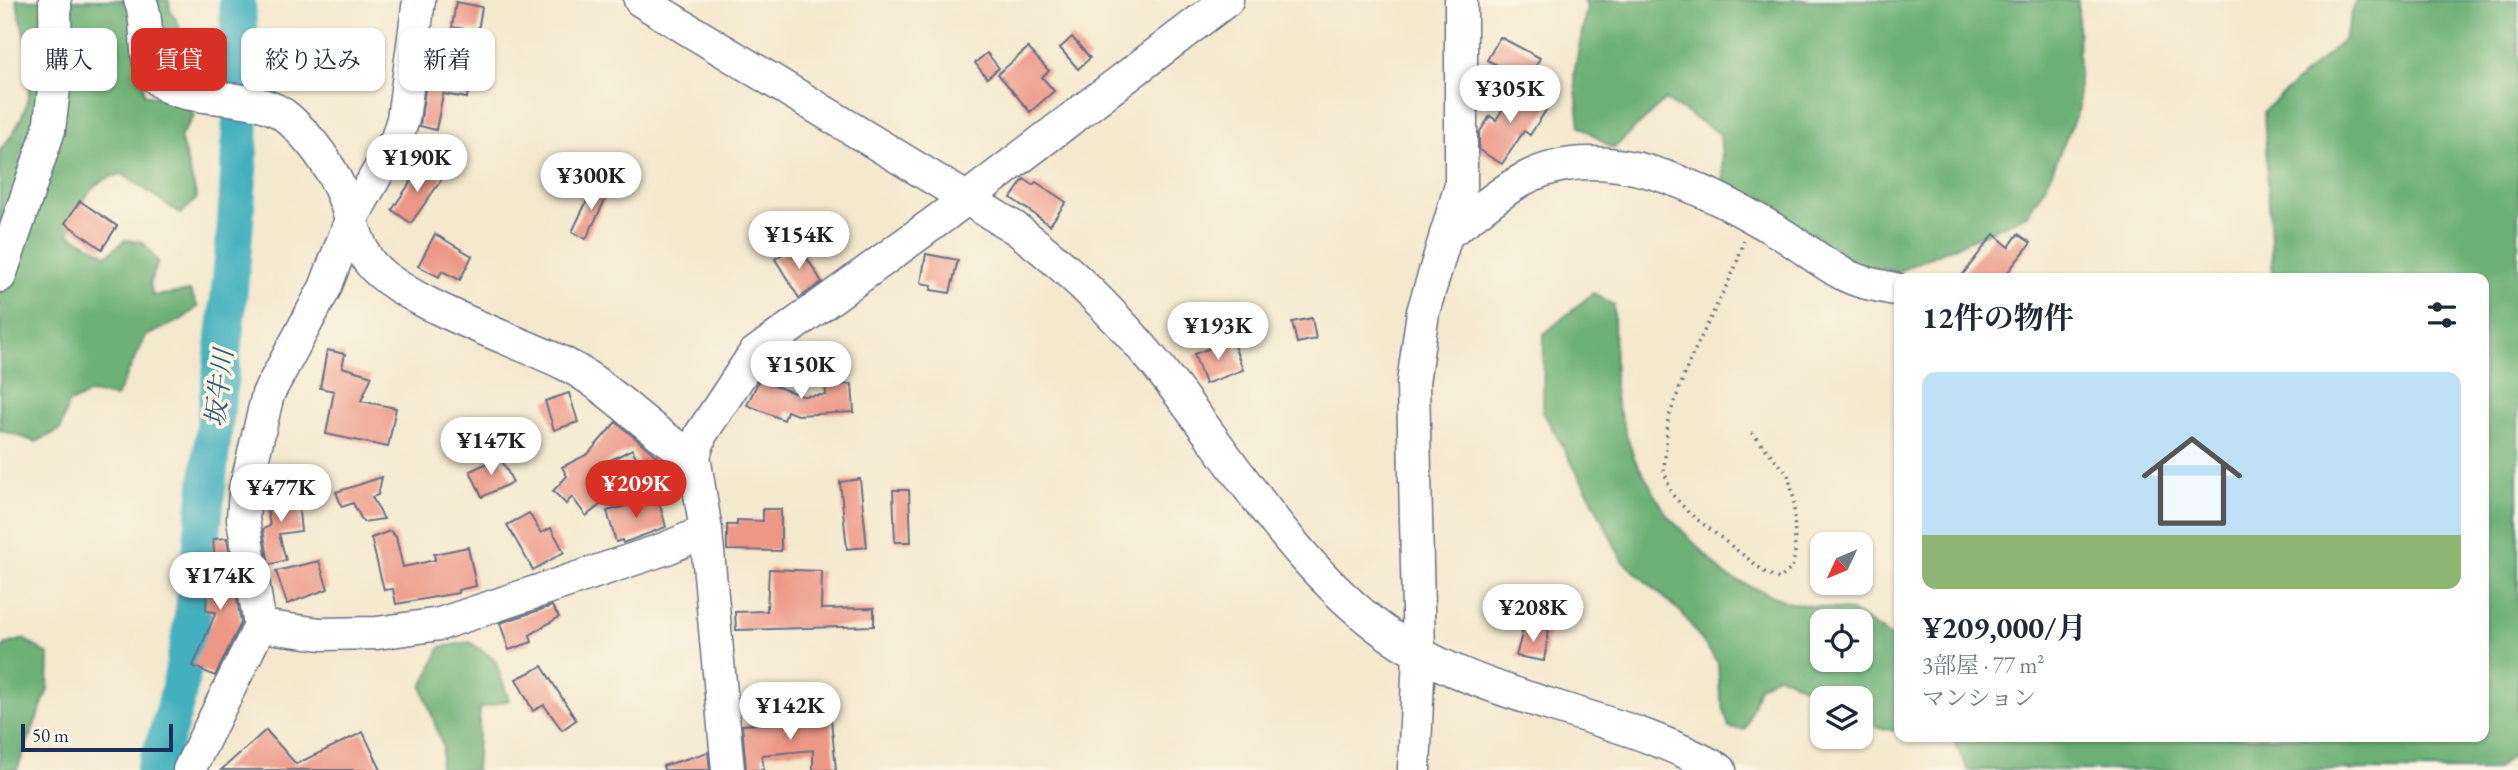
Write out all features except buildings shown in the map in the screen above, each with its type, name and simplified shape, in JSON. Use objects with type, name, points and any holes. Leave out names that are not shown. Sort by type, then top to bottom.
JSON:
[{"type":"street","points":[[0,276],[49,130],[56,72],[55,0]]},
{"type":"street","points":[[140,0],[145,10],[151,69],[159,83],[178,92],[262,102],[286,116],[310,139],[326,163],[341,191],[369,261],[398,285],[442,309],[565,364],[598,383],[659,435],[694,456]]},
{"type":"street","points":[[190,770],[260,626],[243,519],[245,491],[268,394],[325,288],[351,220],[397,138],[419,0]]},
{"type":"street","points":[[640,0],[1015,228],[1053,256],[1098,296],[1175,387],[1302,555],[1340,595],[1374,624],[1419,654],[1530,699],[1686,750],[1720,770]]},
{"type":"street","points":[[728,770],[706,531],[694,456],[701,434],[754,354],[966,198],[1227,0]]},
{"type":"street","points":[[1414,770],[1419,654],[1413,383],[1423,312],[1461,185],[1461,0]]},
{"type":"street","points":[[1446,234],[1525,178],[1554,167],[1591,162],[1630,168],[1700,190],[1845,275],[1894,289]]},
{"type":"street","points":[[260,626],[321,634],[354,634],[440,624],[667,548],[706,531]]},
{"type":"path","points":[[1743,213],[1744,241],[1735,268],[1690,360],[1668,419],[1664,470],[1671,493],[1689,513],[1779,579],[1792,568],[1795,554],[1794,500],[1788,474],[1750,431]]},
{"type":"green space","points":[[16,0],[169,0],[170,10],[179,28],[131,28],[131,91],[144,91],[144,94],[187,105],[194,116],[180,137],[197,198],[181,214],[122,174],[101,182],[87,195],[69,234],[107,255],[125,240],[143,242],[158,262],[150,284],[153,296],[190,291],[198,307],[181,320],[146,336],[116,397],[90,393],[68,404],[60,430],[36,442],[0,430],[0,150],[14,132],[23,114],[29,91],[117,91],[117,28],[23,28]]},
{"type":"green space","points":[[1583,0],[2078,0],[2079,108],[2047,183],[2027,215],[1897,272],[1858,266],[1816,236],[1744,199],[1724,184],[1720,134],[1665,100],[1613,149],[1580,126],[1574,73],[1587,7]]},
{"type":"green space","points":[[2356,0],[2518,0],[2518,749],[2495,770],[1968,770],[1954,742],[2489,742],[2489,273],[2273,273],[2264,111],[2344,39]]},
{"type":"green space","points":[[1593,293],[1614,305],[1615,398],[1634,458],[1667,515],[1726,576],[1790,603],[1836,609],[1810,609],[1810,672],[1873,672],[1873,625],[1894,639],[1894,731],[1873,726],[1873,686],[1810,686],[1810,689],[1778,675],[1759,687],[1745,730],[1729,728],[1720,695],[1718,663],[1682,613],[1622,561],[1592,499],[1543,412],[1544,334]]},
{"type":"green space","points":[[24,639],[49,655],[48,689],[17,770],[0,770],[0,656],[4,645]]},
{"type":"green space","points":[[470,642],[495,660],[509,700],[480,708],[476,770],[439,770],[443,747],[422,687],[441,647]]},
{"type":"waterway","name":"坂牛川","points":[[154,770],[178,696],[186,657],[224,347],[238,175],[240,59],[237,0]]}]
